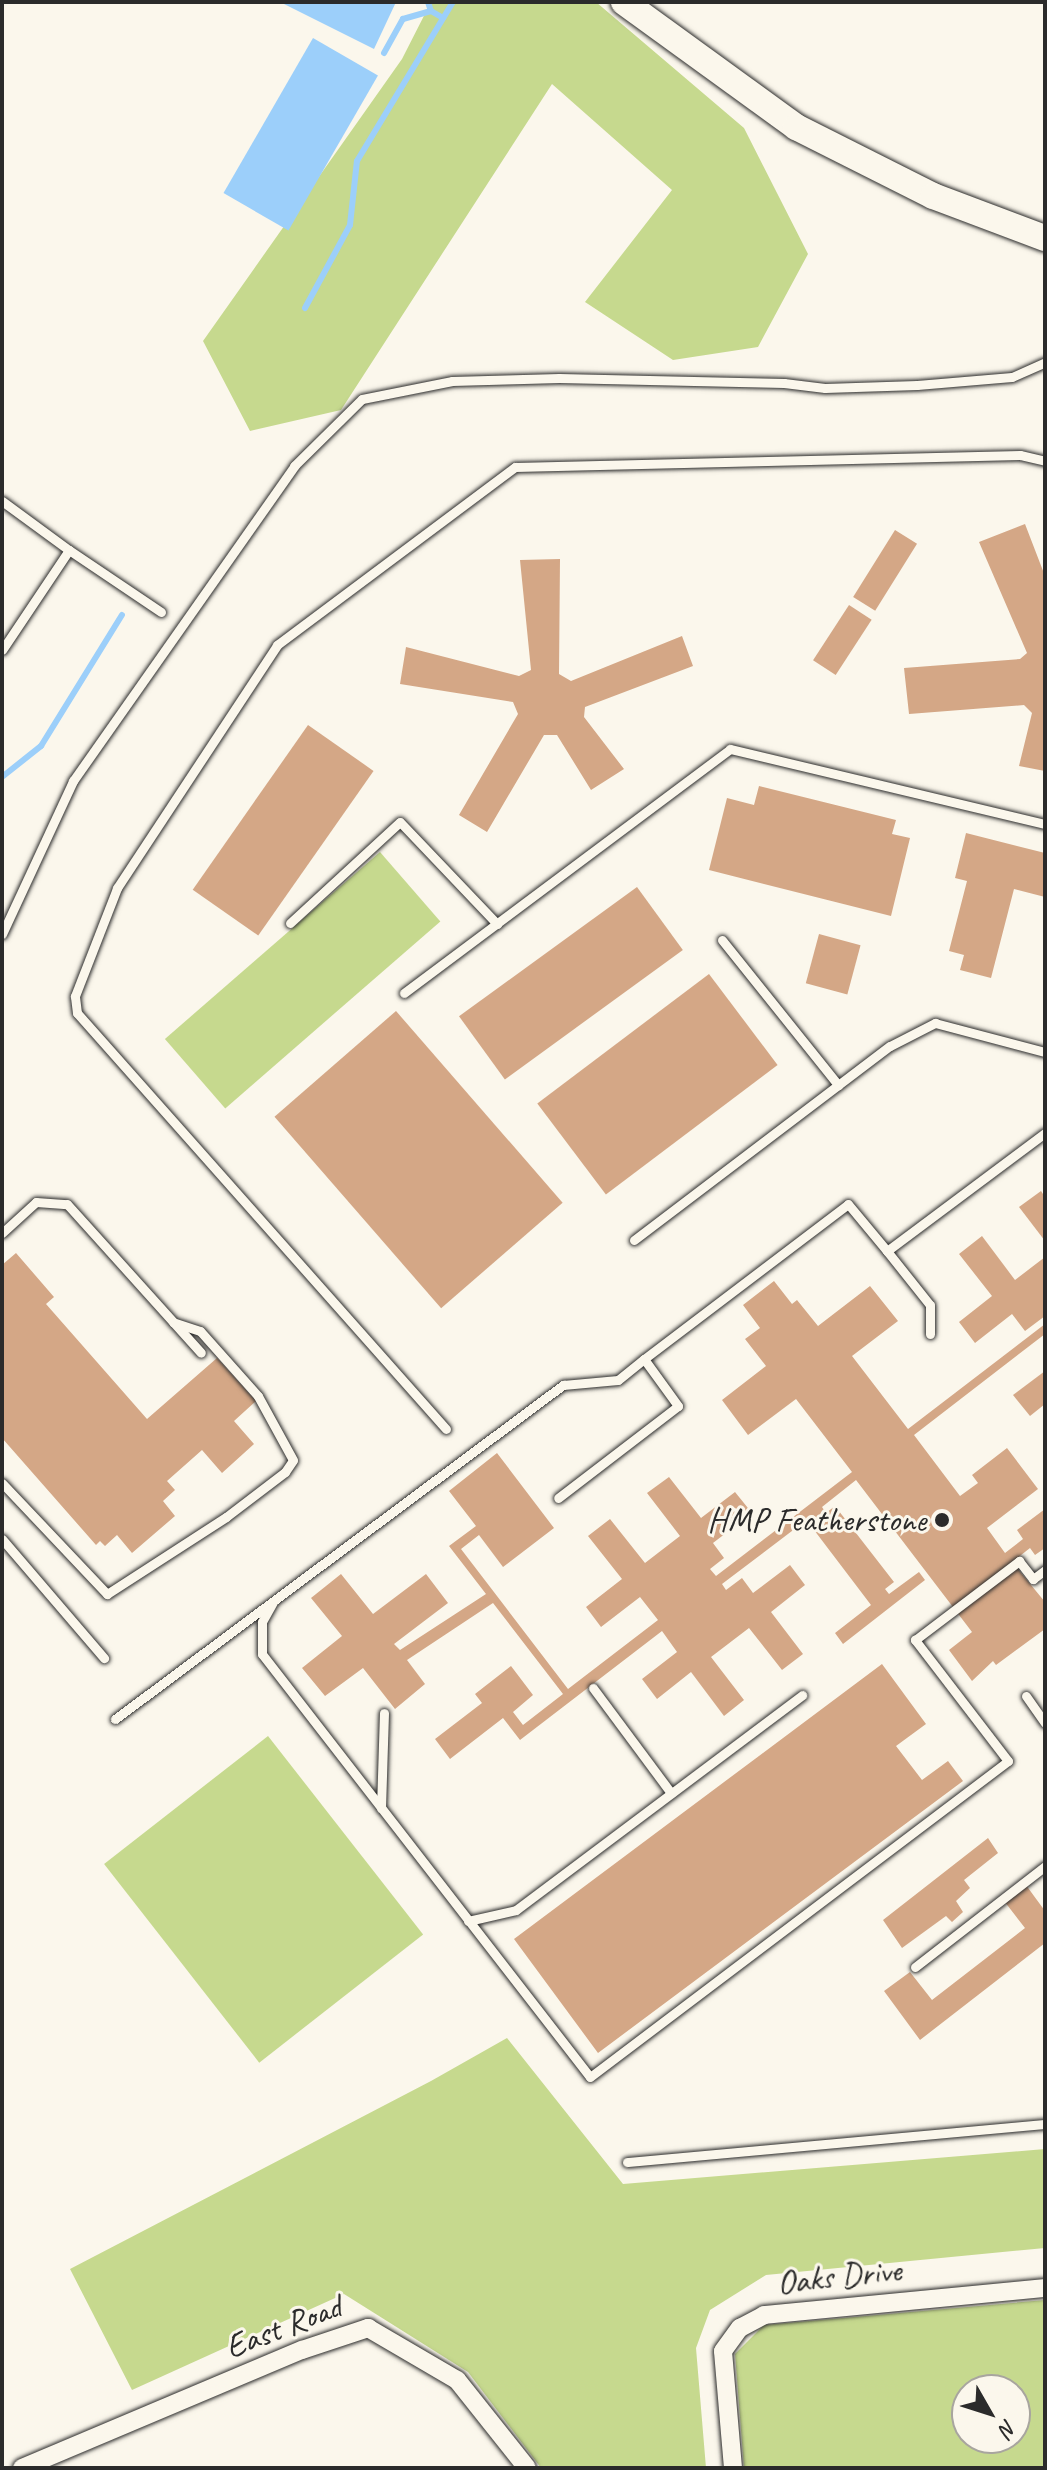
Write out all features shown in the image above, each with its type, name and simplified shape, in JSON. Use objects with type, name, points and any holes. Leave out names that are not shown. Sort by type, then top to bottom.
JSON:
[{"type":"street","points":[[624,2],[796,127],[933,196],[1045,238]]},
{"type":"street","name":"Oaks Drive","points":[[733,2468],[723,2351],[740,2328],[764,2315],[1045,2288]]},
{"type":"street","name":"East Road","points":[[22,2468],[302,2350],[368,2328],[457,2380],[527,2468]]},
{"type":"lane","points":[[2,934],[73,781],[294,466],[362,399],[452,381],[559,378],[784,383],[825,388],[917,385],[1012,377],[1045,362]]},
{"type":"lane","points":[[446,1429],[77,1013],[75,996],[117,888],[277,645],[515,467],[1020,455],[1045,461]]},
{"type":"lane","points":[[2,501],[161,612]]},
{"type":"lane","points":[[2,650],[69,550]]},
{"type":"lane","points":[[404,993],[730,749],[1045,824]]},
{"type":"lane","points":[[290,923],[400,822],[497,924]]},
{"type":"lane","points":[[722,940],[838,1085]]},
{"type":"lane","points":[[634,1240],[890,1046],[935,1023],[1045,1052]]},
{"type":"lane","points":[[887,1251],[1045,1133]]},
{"type":"lane","points":[[2,1233],[36,1202],[67,1204],[201,1353]]},
{"type":"lane","points":[[115,1719],[563,1385],[618,1380],[848,1204],[930,1305],[930,1334]]},
{"type":"lane","points":[[2,1483],[107,1594],[226,1517],[285,1472],[293,1460],[258,1396],[200,1331],[173,1322]]},
{"type":"lane","points":[[558,1498],[678,1406],[644,1359]]},
{"type":"lane","points":[[2,1539],[104,1658]]},
{"type":"lane","points":[[273,1602],[262,1622],[262,1654],[590,2077],[1008,1761],[915,1640],[1019,1561],[1033,1579],[1045,1570]]},
{"type":"lane","points":[[593,1688],[671,1793]]},
{"type":"lane","points":[[468,1921],[516,1910],[802,1695]]},
{"type":"lane","points":[[1026,1696],[1045,1723]]},
{"type":"lane","points":[[381,1808],[384,1713]]},
{"type":"lane","points":[[915,1967],[1045,1866]]},
{"type":"lane","points":[[627,2162],[1045,2124]]},
{"type":"green space","points":[[431,2],[596,2],[744,128],[808,254],[758,347],[673,360],[585,302],[672,190],[552,84],[341,410],[250,431],[203,341],[402,59]]},
{"type":"green space","points":[[380,852],[440,921],[225,1108],[165,1039]]},
{"type":"green space","points":[[268,1736],[423,1935],[259,2063],[104,1864]]},
{"type":"green space","points":[[507,2038],[623,2184],[1045,2149],[1045,2248],[766,2275],[710,2310],[696,2348],[706,2468],[541,2468],[468,2372],[344,2294],[132,2390],[70,2269],[431,2081]]},
{"type":"green space","points":[[1045,2300],[1045,2468],[744,2468],[735,2354],[764,2325]]},
{"type":"water","points":[[280,2],[396,2],[374,49]]},
{"type":"water","points":[[313,38],[378,76],[288,231],[224,193]]},
{"type":"building","points":[[1025,524],[1045,576],[1045,771],[1019,766],[1032,713],[1024,705],[909,714],[904,668],[1020,659],[1027,653],[979,542]]},
{"type":"building","points":[[895,530],[917,544],[875,611],[853,597]]},
{"type":"building","points":[[560,559],[559,674],[571,681],[682,636],[693,666],[585,707],[584,717],[624,769],[591,790],[557,735],[544,735],[487,832],[459,815],[518,714],[513,702],[400,684],[406,647],[519,676],[531,670],[520,560]]},
{"type":"building","points":[[849,605],[872,620],[836,675],[813,660]]},
{"type":"building","points":[[308,725],[374,771],[258,936],[193,890]]},
{"type":"building","points":[[759,786],[896,820],[892,834],[910,838],[891,916],[709,870],[727,798],[754,805]]},
{"type":"building","points":[[966,833],[1045,853],[1045,897],[1014,889],[991,978],[960,970],[964,955],[949,951],[967,881],[955,878]]},
{"type":"building","points":[[637,887],[683,950],[505,1079],[459,1016]]},
{"type":"building","points":[[819,934],[861,945],[847,994],[806,983]]},
{"type":"building","points":[[709,974],[778,1065],[606,1194],[537,1103]]},
{"type":"building","points":[[396,1011],[563,1203],[441,1308],[274,1117]]},
{"type":"building","points":[[1041,1191],[1045,1197],[1045,1241],[1019,1207]]},
{"type":"building","points":[[982,1236],[1015,1280],[1045,1257],[1045,1316],[1025,1331],[1012,1314],[975,1343],[959,1322],[992,1296],[959,1254]]},
{"type":"building","points":[[16,1253],[54,1297],[46,1304],[147,1419],[217,1358],[256,1401],[234,1421],[254,1444],[222,1473],[202,1450],[167,1481],[175,1490],[163,1501],[175,1516],[132,1553],[117,1535],[105,1546],[100,1541],[96,1545],[2,1438],[2,1265]]},
{"type":"building","name":"HMP Featherstone","points":[[774,1281],[792,1304],[797,1300],[818,1326],[870,1286],[898,1321],[852,1356],[908,1429],[1045,1324],[1045,1334],[914,1435],[960,1496],[978,1483],[972,1475],[1007,1448],[1038,1489],[987,1528],[1005,1553],[1023,1539],[1017,1530],[1045,1509],[1045,1548],[1035,1555],[1030,1548],[1012,1562],[1045,1602],[1045,1629],[996,1665],[993,1661],[972,1681],[949,1650],[972,1632],[856,1480],[822,1507],[826,1513],[835,1506],[894,1582],[885,1589],[889,1594],[919,1572],[925,1580],[843,1644],[835,1633],[871,1605],[811,1526],[818,1521],[813,1515],[722,1584],[726,1590],[742,1578],[753,1593],[790,1565],[805,1585],[771,1612],[803,1654],[782,1670],[749,1628],[711,1657],[744,1700],[724,1716],[691,1672],[657,1699],[642,1679],[677,1652],[662,1631],[520,1740],[503,1718],[450,1759],[435,1739],[482,1703],[475,1694],[511,1666],[533,1695],[513,1712],[523,1725],[563,1694],[493,1603],[407,1660],[425,1684],[395,1709],[363,1668],[325,1696],[302,1668],[342,1636],[311,1598],[341,1574],[373,1614],[426,1574],[448,1603],[394,1644],[400,1650],[486,1594],[449,1546],[476,1526],[449,1491],[497,1453],[554,1528],[503,1567],[479,1535],[461,1549],[568,1689],[658,1620],[640,1597],[601,1627],[586,1607],[622,1579],[588,1536],[610,1519],[645,1563],[680,1536],[647,1493],[669,1477],[701,1518],[735,1492],[752,1513],[713,1543],[724,1558],[710,1569],[716,1576],[852,1472],[796,1399],[748,1435],[722,1400],[766,1366],[745,1339],[760,1328],[743,1305]]},
{"type":"building","points":[[1045,1371],[1045,1404],[1030,1416],[1013,1395]]},
{"type":"building","points":[[882,1664],[926,1724],[896,1746],[922,1780],[948,1761],[963,1781],[598,2053],[514,1939]]},
{"type":"building","points":[[988,1838],[998,1853],[964,1880],[970,1888],[956,1901],[963,1912],[952,1922],[946,1916],[902,1948],[883,1920]]},
{"type":"building","points":[[1023,1881],[1045,1911],[1045,1943],[920,2040],[884,1991],[910,1972],[932,2000],[1025,1928],[1001,1897]]},
{"type":"waterway","points":[[428,2],[431,11],[443,18]]},
{"type":"waterway","points":[[305,308],[350,225],[357,161],[453,2]]},
{"type":"waterway","points":[[384,53],[403,19],[431,11]]},
{"type":"waterway","points":[[2,777],[41,746],[122,615]]},
{"type":"place","name":"HMP Featherstone","points":[[942,1520]]}]
